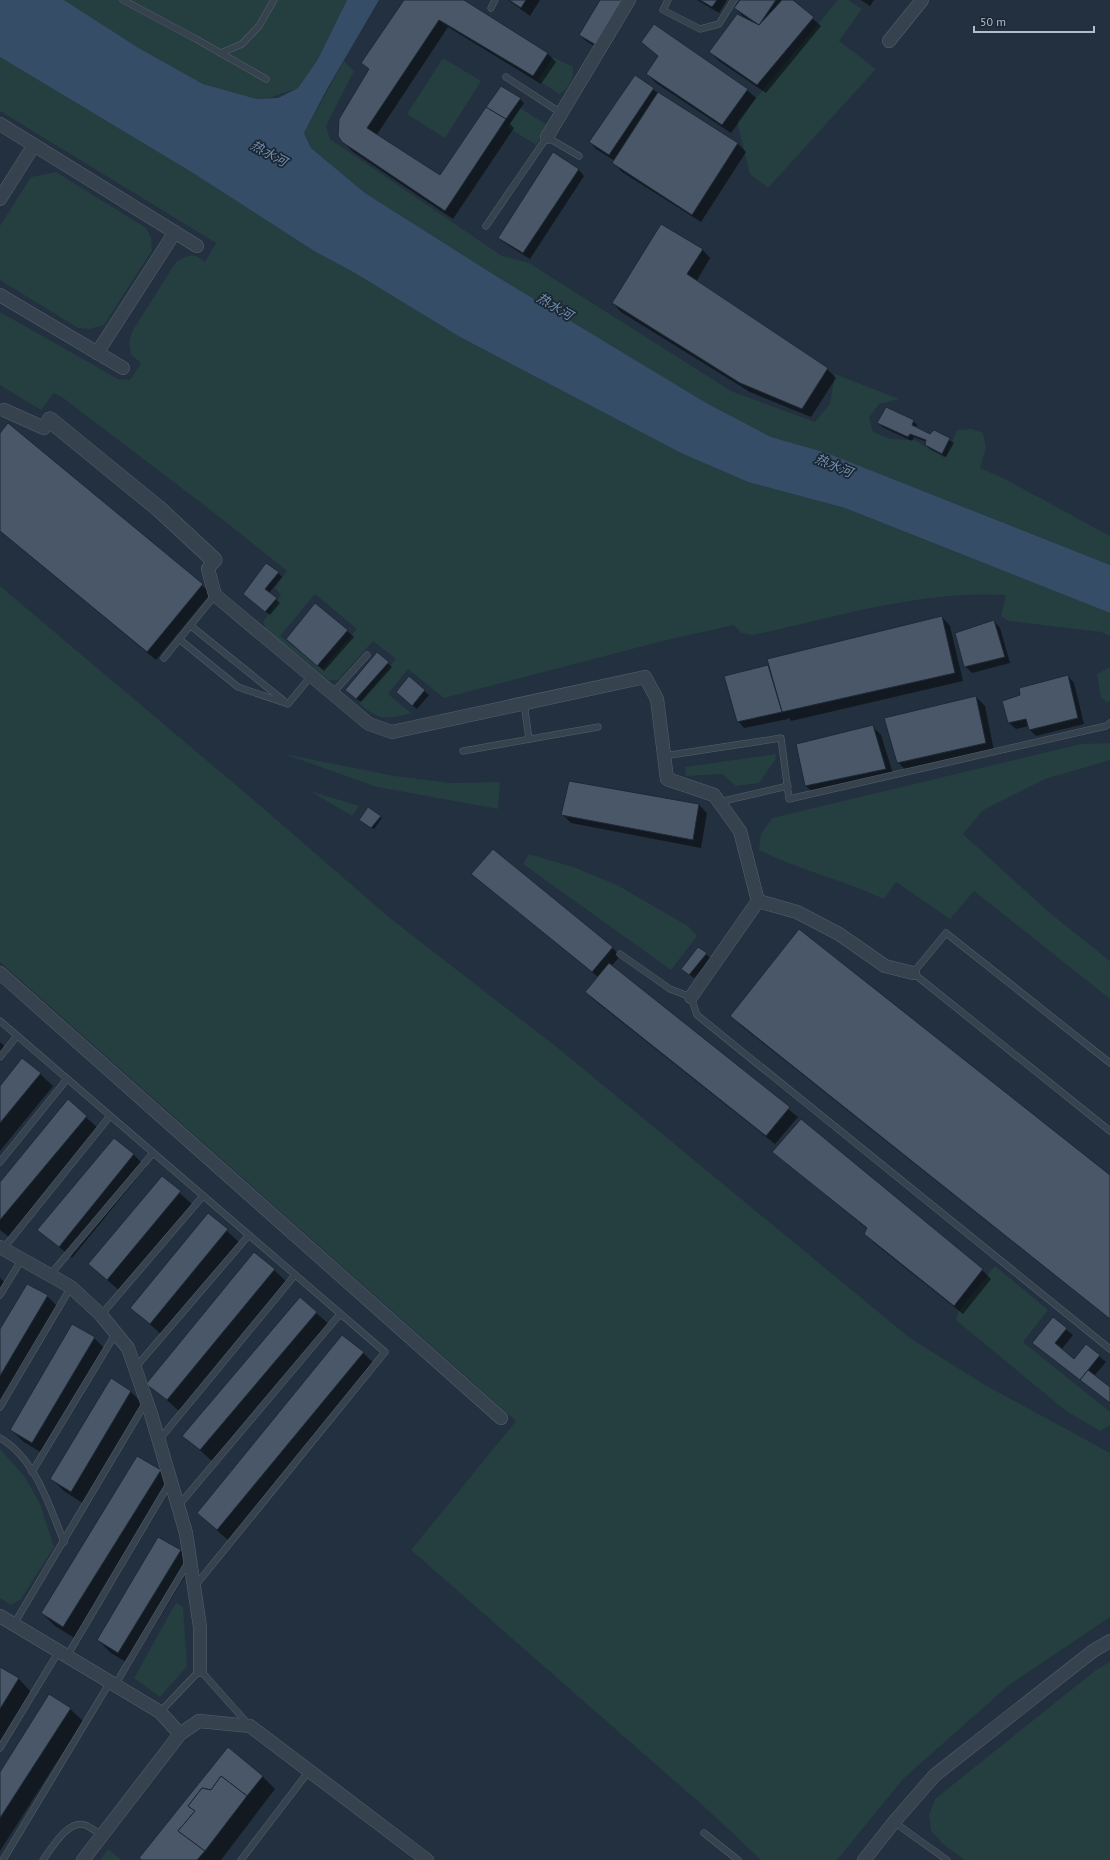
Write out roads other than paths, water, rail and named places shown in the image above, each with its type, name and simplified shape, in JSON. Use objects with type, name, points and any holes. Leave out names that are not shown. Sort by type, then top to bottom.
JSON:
[{"type":"street","points":[[547,137],[629,0]]},
{"type":"street","points":[[889,41],[922,0]]},
{"type":"street","points":[[0,124],[197,246]]},
{"type":"street","points":[[0,199],[34,146]]},
{"type":"street","points":[[97,353],[175,232]]},
{"type":"street","points":[[0,295],[123,368]]},
{"type":"street","points":[[2,412],[44,428],[50,420],[158,508],[214,560],[208,569],[215,595],[369,724],[392,732],[645,677],[657,699],[667,779],[714,795],[720,802],[740,831],[758,901],[691,997]]},
{"type":"street","points":[[758,901],[797,912],[839,934],[885,966],[914,973]]},
{"type":"street","points":[[0,973],[501,1418]]},
{"type":"street","points":[[2,1248],[71,1287],[101,1315],[128,1348],[147,1401],[186,1533],[200,1627],[200,1670]]},
{"type":"street","points":[[5,1621],[160,1712],[180,1734]]},
{"type":"street","points":[[864,1860],[894,1822],[936,1776],[1093,1651],[1110,1641]]},
{"type":"street","points":[[83,1860],[180,1734],[199,1721],[250,1726],[427,1860]]},
{"type":"lane","points":[[123,0],[266,79]]},
{"type":"lane","points":[[221,53],[242,44],[259,26],[274,0]]},
{"type":"lane","points":[[490,8],[495,0]]},
{"type":"lane","points":[[668,0],[663,10],[700,29],[719,24],[734,0]]},
{"type":"lane","points":[[506,77],[561,113]]},
{"type":"lane","points":[[486,226],[547,137],[579,156]]},
{"type":"lane","points":[[164,658],[215,595]]},
{"type":"lane","points":[[190,626],[288,704]]},
{"type":"lane","points":[[179,639],[238,686],[288,704]]},
{"type":"lane","points":[[332,694],[367,655]]},
{"type":"lane","points":[[288,704],[311,676]]},
{"type":"lane","points":[[524,703],[529,739]]},
{"type":"lane","points":[[664,756],[781,738],[790,799],[1106,726],[1110,723]]},
{"type":"lane","points":[[463,751],[598,727]]},
{"type":"lane","points":[[720,802],[788,786]]},
{"type":"lane","points":[[1110,1063],[946,933],[914,973],[1110,1131]]},
{"type":"lane","points":[[620,954],[670,989],[691,997],[697,1015],[1110,1349]]},
{"type":"lane","points":[[0,1022],[385,1352],[194,1588]]},
{"type":"lane","points":[[0,1057],[17,1036]]},
{"type":"lane","points":[[0,1162],[68,1079]]},
{"type":"lane","points":[[2,1248],[110,1116]]},
{"type":"lane","points":[[50,1275],[153,1152]]},
{"type":"lane","points":[[101,1315],[203,1196]]},
{"type":"lane","points":[[135,1368],[249,1235]]},
{"type":"lane","points":[[0,1295],[22,1259]]},
{"type":"lane","points":[[159,1440],[295,1275]]},
{"type":"lane","points":[[0,1407],[71,1287]]},
{"type":"lane","points":[[178,1506],[340,1314]]},
{"type":"lane","points":[[32,1472],[116,1333]]},
{"type":"lane","points":[[5,1621],[64,1542],[147,1401]]},
{"type":"lane","points":[[0,1438],[23,1459],[44,1491],[64,1542]]},
{"type":"lane","points":[[0,1748],[63,1654],[171,1482]]},
{"type":"lane","points":[[3,1860],[190,1559]]},
{"type":"lane","points":[[160,1712],[200,1670],[250,1726]]},
{"type":"lane","points":[[241,1860],[308,1771]]},
{"type":"lane","points":[[894,1822],[947,1860]]},
{"type":"lane","points":[[43,1860],[61,1836],[73,1825],[84,1825],[102,1835]]},
{"type":"lane","points":[[704,1833],[738,1860]]},
{"type":"water","name":"热水河","points":[[0,0],[64,0],[137,47],[203,84],[257,99],[278,98],[298,88],[318,59],[347,0],[379,0],[327,89],[304,133],[311,148],[365,193],[496,276],[708,404],[771,437],[827,453],[1110,565],[1110,613],[845,508],[748,482],[681,453],[460,337],[355,273],[314,251],[193,173],[0,57]]}]
